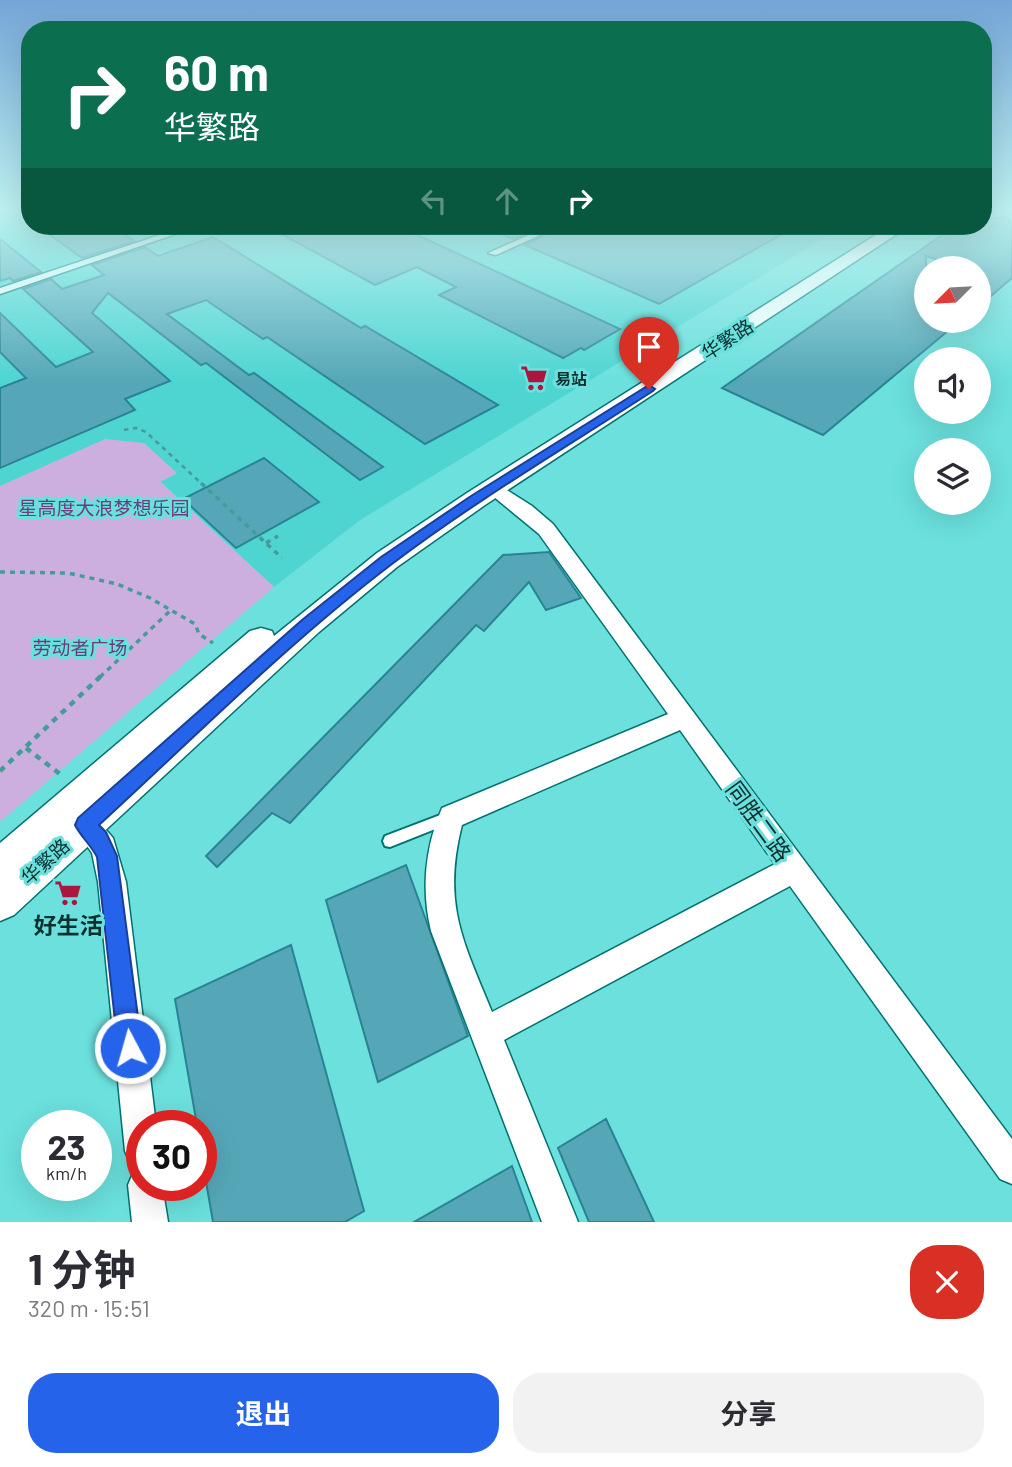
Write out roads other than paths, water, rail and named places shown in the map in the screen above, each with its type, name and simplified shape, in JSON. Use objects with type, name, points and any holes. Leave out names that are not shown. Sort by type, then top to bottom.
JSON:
[{"type":"main road","name":"华繁路","points":[[0,868],[290,613],[371,550],[517,452],[814,267]]},
{"type":"main road","name":"华繁路","points":[[0,901],[351,588],[416,539],[837,267]]},
{"type":"street","points":[[0,291],[72,267]]},
{"type":"street","name":"同胜二路","points":[[494,488],[526,510],[546,529],[1012,1167]]},
{"type":"street","points":[[560,1222],[439,910],[439,858],[451,817],[683,718]]},
{"type":"street","points":[[85,825],[104,847],[112,882],[137,1110]]},
{"type":"street","points":[[485,1033],[794,869]]},
{"type":"street","points":[[147,1201],[150,1222]]},
{"type":"lane","points":[[390,841],[451,817]]},
{"type":"place","name":"易站","points":[[534,378]]},
{"type":"place","name":"好生活","points":[[68,893]]},
{"type":"park label","name":"星高度大浪梦想乐园","points":[[104,507]]},
{"type":"park label","name":"劳动者广场","points":[[80,647]]}]
